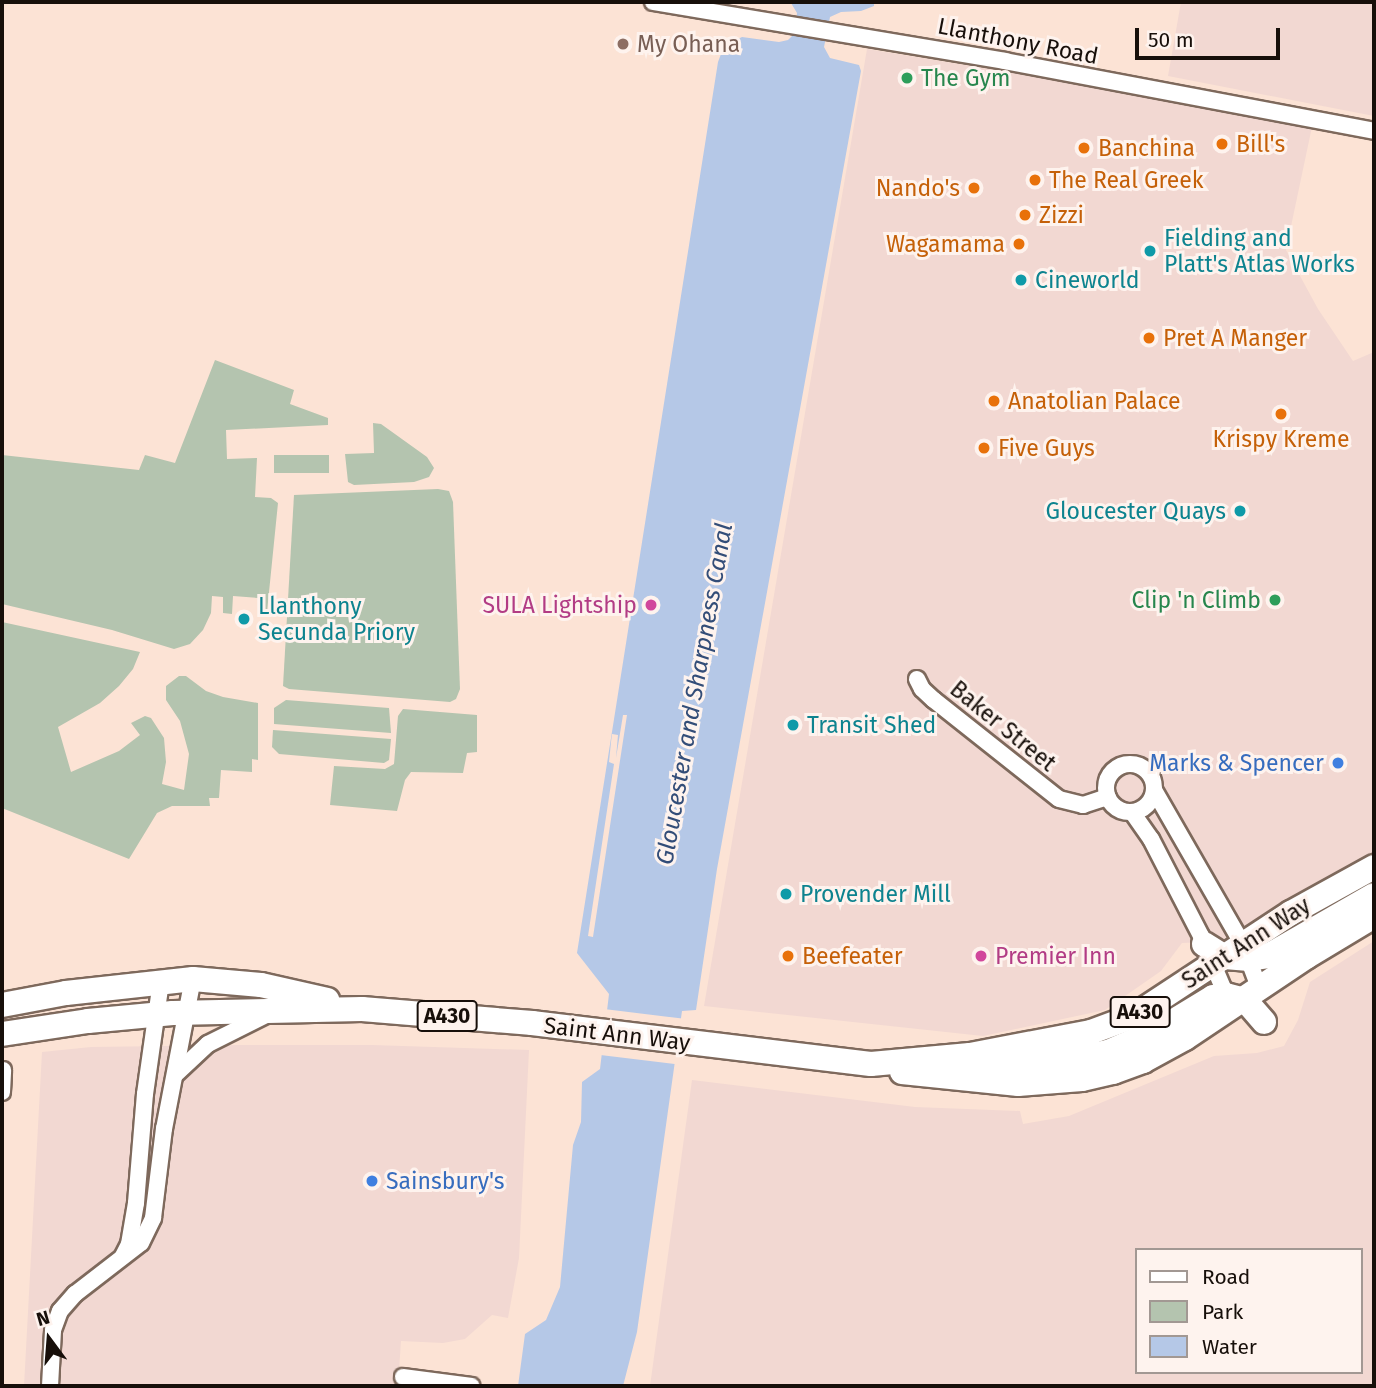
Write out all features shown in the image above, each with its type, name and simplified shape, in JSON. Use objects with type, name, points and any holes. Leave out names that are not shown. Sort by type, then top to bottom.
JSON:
[{"type":"main road","name":"Saint Ann Way","points":[[2,1034],[187,1012],[362,1009],[532,1023],[871,1064],[970,1055],[1091,1032],[1134,1016],[1329,889],[1374,867]]},
{"type":"main road","points":[[1227,954],[1268,956],[1374,895]]},
{"type":"main road","name":"Saint Ann Way","points":[[871,1064],[878,1069],[1018,1084],[1082,1079],[1143,1061],[1374,916]]},
{"type":"main road","name":"Saint Ann Way","points":[[4,1003],[160,981],[193,979],[280,989],[362,1009]]},
{"type":"main road","points":[[909,1060],[994,1065],[1069,1061],[1137,1041],[1197,1004],[1241,998],[1264,1022]]},
{"type":"street","name":"Llanthony Road","points":[[653,2],[863,36],[1374,131]]},
{"type":"street","name":"Baker Street","points":[[917,679],[922,689],[934,700],[1059,799],[1083,804],[1108,797]]},
{"type":"street","points":[[1154,790],[1147,805],[1132,812],[1119,810],[1108,797],[1106,789],[1115,769],[1131,764],[1150,774],[1154,790],[1227,954],[1241,998]]},
{"type":"street","points":[[1132,812],[1227,954],[1241,998]]},
{"type":"street","points":[[50,1386],[53,1330],[60,1311],[75,1294],[141,1243],[153,1218],[164,1129],[193,979]]},
{"type":"street","points":[[123,1256],[134,1218],[160,981]]},
{"type":"street","points":[[175,1075],[192,1057],[225,1033],[280,1010]]},
{"type":"street","points":[[2,1092],[4,1070]]},
{"type":"street","points":[[403,1377],[430,1384],[471,1386]]},
{"type":"shaded area","points":[[1181,2],[1374,2],[1374,116],[1168,76]]},
{"type":"shaded area","name":"Gloucester Quays","points":[[867,49],[1313,122],[1286,250],[1318,309],[1353,361],[1374,352],[1374,916],[1278,939],[1182,943],[1161,971],[1105,1010],[983,1036],[704,1006]]},
{"type":"shaded area","points":[[1374,941],[1374,1386],[650,1386],[692,1080],[915,1107],[1020,1111],[1023,1124],[1069,1116],[1214,1056],[1257,1053],[1284,1046],[1298,1020],[1310,982]]},
{"type":"shaded area","points":[[372,1045],[529,1050],[519,1258],[508,1318],[492,1315],[465,1339],[443,1343],[401,1341],[398,1386],[24,1386],[42,1052],[91,1047]]},
{"type":"green space","points":[[215,360],[294,390],[290,404],[328,418],[328,425],[226,430],[227,459],[257,458],[255,497],[271,498],[278,503],[267,612],[258,612],[258,598],[233,596],[232,614],[223,613],[223,597],[212,596],[211,613],[203,630],[190,644],[174,649],[112,630],[2,604],[2,455],[139,470],[145,455],[175,463]]},
{"type":"green space","points":[[373,423],[381,424],[427,457],[434,468],[429,477],[414,482],[354,485],[348,482],[345,454],[374,453]]},
{"type":"green space","points":[[274,455],[329,455],[329,473],[274,473]]},
{"type":"green space","points":[[438,489],[449,491],[453,502],[460,689],[456,699],[450,702],[289,689],[283,686],[294,495]]},
{"type":"green space","points":[[2,622],[140,652],[133,669],[119,686],[100,703],[58,727],[71,772],[119,751],[140,735],[131,723],[145,716],[151,718],[164,738],[166,762],[162,784],[184,790],[189,754],[180,721],[166,700],[166,686],[179,676],[186,676],[206,691],[258,703],[258,760],[252,759],[252,772],[221,770],[219,798],[209,798],[210,806],[172,806],[157,813],[129,859],[2,808]]},
{"type":"green space","points":[[286,700],[389,708],[391,733],[274,724],[274,708]]},
{"type":"green space","points":[[403,709],[477,715],[477,752],[467,753],[463,773],[411,772],[405,780],[397,811],[330,805],[334,766],[385,769],[394,764],[398,716]]},
{"type":"green space","points":[[273,730],[391,739],[389,760],[384,763],[279,754],[272,747]]},
{"type":"water","name":"Gloucester and Sharpness Canal","points":[[786,2],[874,2],[874,6],[861,11],[841,12],[830,17],[824,47],[830,58],[859,65],[861,71],[717,869],[696,1010],[682,1011],[637,1332],[623,1386],[518,1386],[525,1334],[546,1320],[560,1287],[573,1145],[581,1122],[582,1082],[600,1069],[609,994],[577,953],[718,62],[724,46],[742,37],[779,42],[788,40],[795,33],[797,13],[791,3]]},
{"type":"pier","points":[[623,715],[627,715],[593,937],[588,936],[614,764],[609,762],[612,734],[618,735],[616,758]]},
{"type":"pier","points":[[604,1009],[684,1019],[679,1065],[598,1055]]},
{"type":"place","name":"My Ohana","points":[[623,44]]},
{"type":"place","name":"The Gym","points":[[907,78]]},
{"type":"place","name":"Bill's","points":[[1222,144]]},
{"type":"place","name":"Banchina","points":[[1084,148]]},
{"type":"place","name":"The Real Greek","points":[[1035,180]]},
{"type":"place","name":"Nando's","points":[[974,188]]},
{"type":"place","name":"Zizzi","points":[[1025,215]]},
{"type":"place","name":"Wagamama","points":[[1019,244]]},
{"type":"place","name":"Fielding and Platt's Atlas Works","points":[[1150,251]]},
{"type":"place","name":"Cineworld","points":[[1021,280]]},
{"type":"place","name":"Pret A Manger","points":[[1149,338]]},
{"type":"place","name":"Anatolian Palace","points":[[994,401]]},
{"type":"place","name":"Krispy Kreme","points":[[1281,414]]},
{"type":"place","name":"Five Guys","points":[[984,448]]},
{"type":"place","name":"Gloucester Quays","points":[[1240,511]]},
{"type":"place","name":"Clip 'n Climb","points":[[1275,600]]},
{"type":"place","name":"SULA Lightship","points":[[651,605]]},
{"type":"place","name":"Llanthony Secunda Priory","points":[[244,619]]},
{"type":"place","name":"Transit Shed","points":[[793,725]]},
{"type":"place","name":"Marks & Spencer","points":[[1338,763]]},
{"type":"place","name":"Provender Mill","points":[[786,894]]},
{"type":"place","name":"Beefeater","points":[[788,956]]},
{"type":"place","name":"Premier Inn","points":[[981,956]]},
{"type":"place","name":"Sainsbury's","points":[[372,1181]]}]
